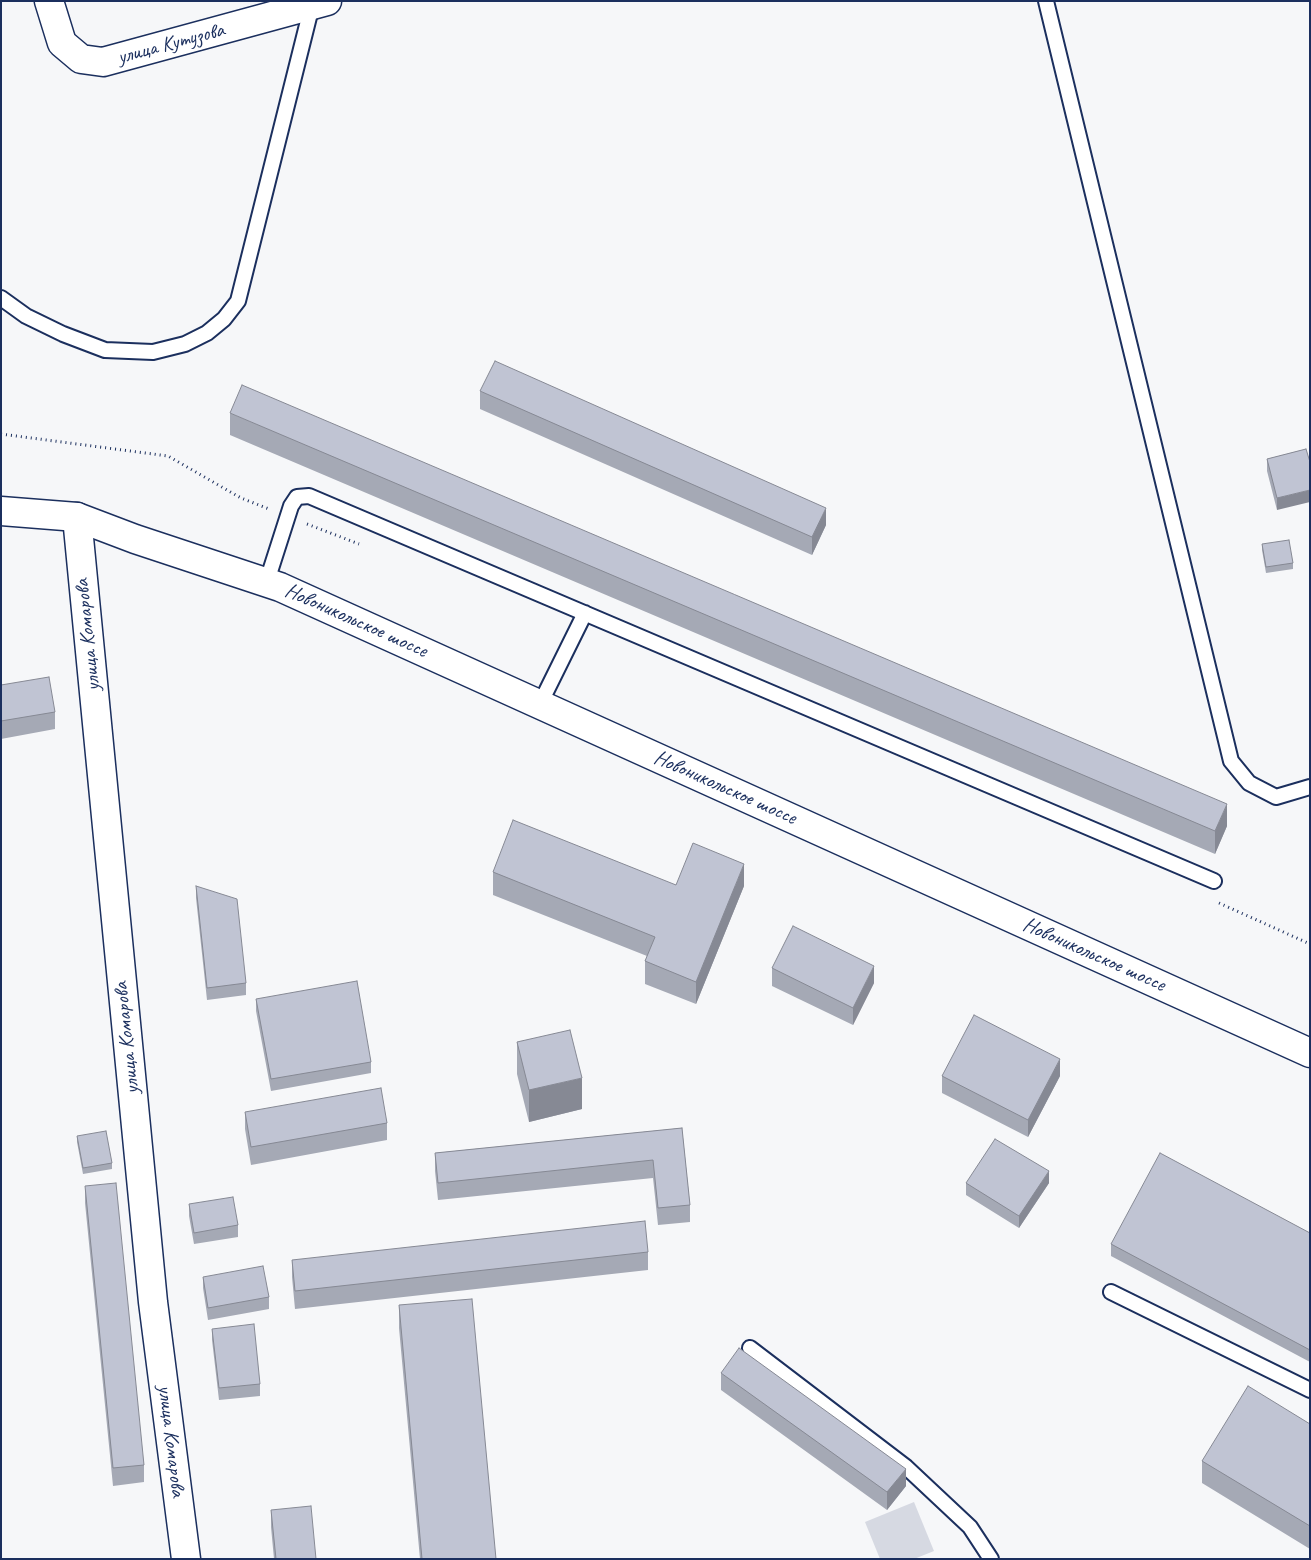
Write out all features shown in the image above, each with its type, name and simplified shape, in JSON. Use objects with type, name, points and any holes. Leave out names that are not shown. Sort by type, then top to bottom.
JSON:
[{"type":"main road","name":"улица Кутузова","points":[[49,1],[62,43],[81,59],[103,62],[303,5]]},
{"type":"main road","points":[[1,511],[77,517]]},
{"type":"main road","name":"Новоникольское шоссе","points":[[77,517],[135,539],[267,581],[1310,1053]]},
{"type":"main road","name":"улица Комарова","points":[[77,517],[153,1302],[186,1559]]},
{"type":"lane","points":[[1046,1],[1231,761],[1249,784],[1276,797],[1310,787]]},
{"type":"lane","points":[[1,298],[26,316],[62,334],[105,350],[153,352],[185,344],[207,333],[224,318],[238,301],[303,5]]},
{"type":"lane","points":[[267,581],[291,506],[297,497],[309,496],[1214,881]]},
{"type":"lane","points":[[540,704],[584,614]]},
{"type":"lane","points":[[1111,1292],[1310,1390]]},
{"type":"lane","points":[[750,1348],[906,1467],[970,1527],[991,1559]]},
{"type":"shaded area","points":[[914,1502],[934,1551],[914,1559],[880,1559],[865,1522]]},
{"type":"building","points":[[495,361],[826,508],[812,537],[480,391]]},
{"type":"building","points":[[242,385],[1227,804],[1215,831],[230,413]]},
{"type":"building","points":[[1306,449],[1310,462],[1310,490],[1277,498],[1267,459]]},
{"type":"building","points":[[1289,540],[1293,563],[1266,567],[1262,544]]},
{"type":"building","points":[[49,677],[55,712],[1,721],[1,685]]},
{"type":"building","points":[[513,820],[676,885],[693,843],[744,864],[696,982],[645,961],[655,937],[493,872]]},
{"type":"building","points":[[196,886],[237,899],[246,983],[207,988]]},
{"type":"building","points":[[793,926],[874,966],[853,1008],[772,968]]},
{"type":"building","points":[[357,981],[371,1062],[271,1079],[256,999]]},
{"type":"building","points":[[974,1015],[1060,1059],[1028,1120],[942,1076]]},
{"type":"building","points":[[570,1030],[582,1078],[529,1090],[517,1042]]},
{"type":"building","points":[[381,1088],[387,1123],[251,1147],[245,1112]]},
{"type":"building","points":[[682,1128],[690,1205],[658,1208],[653,1160],[438,1183],[435,1153]]},
{"type":"building","points":[[106,1131],[112,1163],[83,1168],[77,1136]]},
{"type":"building","points":[[995,1139],[1049,1171],[1019,1216],[966,1183]]},
{"type":"building","points":[[1160,1153],[1310,1233],[1310,1350],[1111,1244]]},
{"type":"building","points":[[116,1183],[144,1465],[113,1468],[85,1186]]},
{"type":"building","points":[[233,1197],[238,1225],[194,1233],[189,1204]]},
{"type":"building","points":[[645,1221],[648,1252],[295,1291],[292,1260]]},
{"type":"building","points":[[263,1266],[269,1297],[208,1308],[203,1277]]},
{"type":"building","points":[[472,1299],[496,1559],[422,1559],[399,1305]]},
{"type":"building","points":[[254,1324],[260,1384],[219,1388],[212,1329]]},
{"type":"building","points":[[739,1348],[906,1469],[887,1492],[721,1373]]},
{"type":"building","points":[[1248,1386],[1310,1424],[1310,1526],[1202,1461]]},
{"type":"building","points":[[311,1506],[316,1559],[276,1559],[271,1510]]}]
